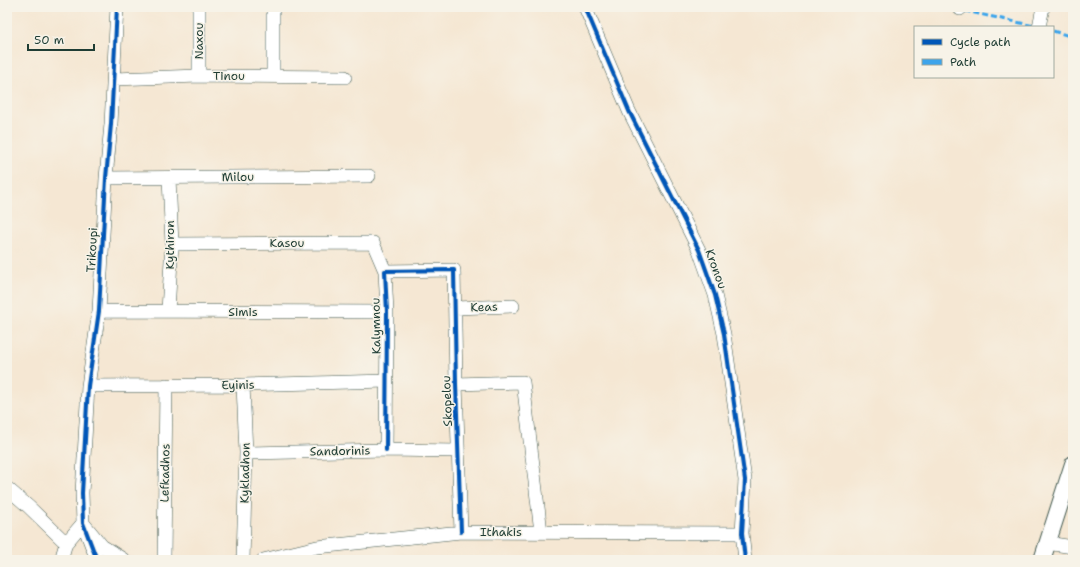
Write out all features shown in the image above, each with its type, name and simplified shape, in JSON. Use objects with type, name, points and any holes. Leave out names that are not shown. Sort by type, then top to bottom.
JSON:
[{"type":"main road","points":[[1042,560],[1073,464]]},
{"type":"street","name":"Trikoupi","points":[[82,523],[82,493],[88,386],[99,311],[106,178],[114,79],[117,7]]},
{"type":"street","name":"Naxou","points":[[199,7],[199,76]]},
{"type":"street","points":[[273,7],[273,76]]},
{"type":"street","name":"Kronou","points":[[585,7],[629,111],[699,250],[715,295],[724,334],[745,480],[742,533],[745,560]]},
{"type":"street","points":[[1040,26],[1043,7]]},
{"type":"street","name":"Tinou","points":[[114,79],[199,76],[345,77]]},
{"type":"street","name":"Milou","points":[[106,178],[369,176]]},
{"type":"street","name":"Kythiron","points":[[168,311],[172,244],[169,178]]},
{"type":"street","name":"Kasou","points":[[172,244],[373,243],[385,271]]},
{"type":"street","name":"Skopelou","points":[[385,271],[454,270],[461,532]]},
{"type":"street","name":"Kalymnou","points":[[385,271],[387,312],[386,450]]},
{"type":"street","name":"Keas","points":[[455,308],[513,306]]},
{"type":"street","name":"Simis","points":[[99,311],[387,312]]},
{"type":"street","name":"Eyinis","points":[[88,386],[243,385],[387,381]]},
{"type":"street","points":[[456,384],[523,382],[541,532]]},
{"type":"street","name":"Lefkadhos","points":[[164,560],[166,385]]},
{"type":"street","name":"Kykladhon","points":[[243,385],[246,453],[243,560]]},
{"type":"street","name":"Sandorinis","points":[[246,453],[386,450],[458,451]]},
{"type":"street","points":[[7,488],[66,543]]},
{"type":"street","points":[[61,560],[66,543],[82,523]]},
{"type":"street","points":[[82,523],[97,560]]},
{"type":"street","points":[[82,523],[102,546],[124,560]]},
{"type":"street","name":"Ithakis","points":[[263,560],[317,547],[461,532],[742,533]]},
{"type":"street","points":[[1047,544],[1073,547]]},
{"type":"street","points":[[315,560],[317,547]]},
{"type":"marked path","points":[[947,7],[1034,26]]},
{"type":"marked path","points":[[1054,31],[1073,37]]},
{"type":"cycle path","points":[[97,560],[83,523],[82,493],[88,386],[99,311],[117,7]]},
{"type":"cycle path","points":[[585,7],[629,111],[699,250],[715,295],[724,334],[745,480],[742,533],[745,560]]},
{"type":"cycle path","points":[[386,450],[387,312],[385,271],[454,270],[461,532]]}]
